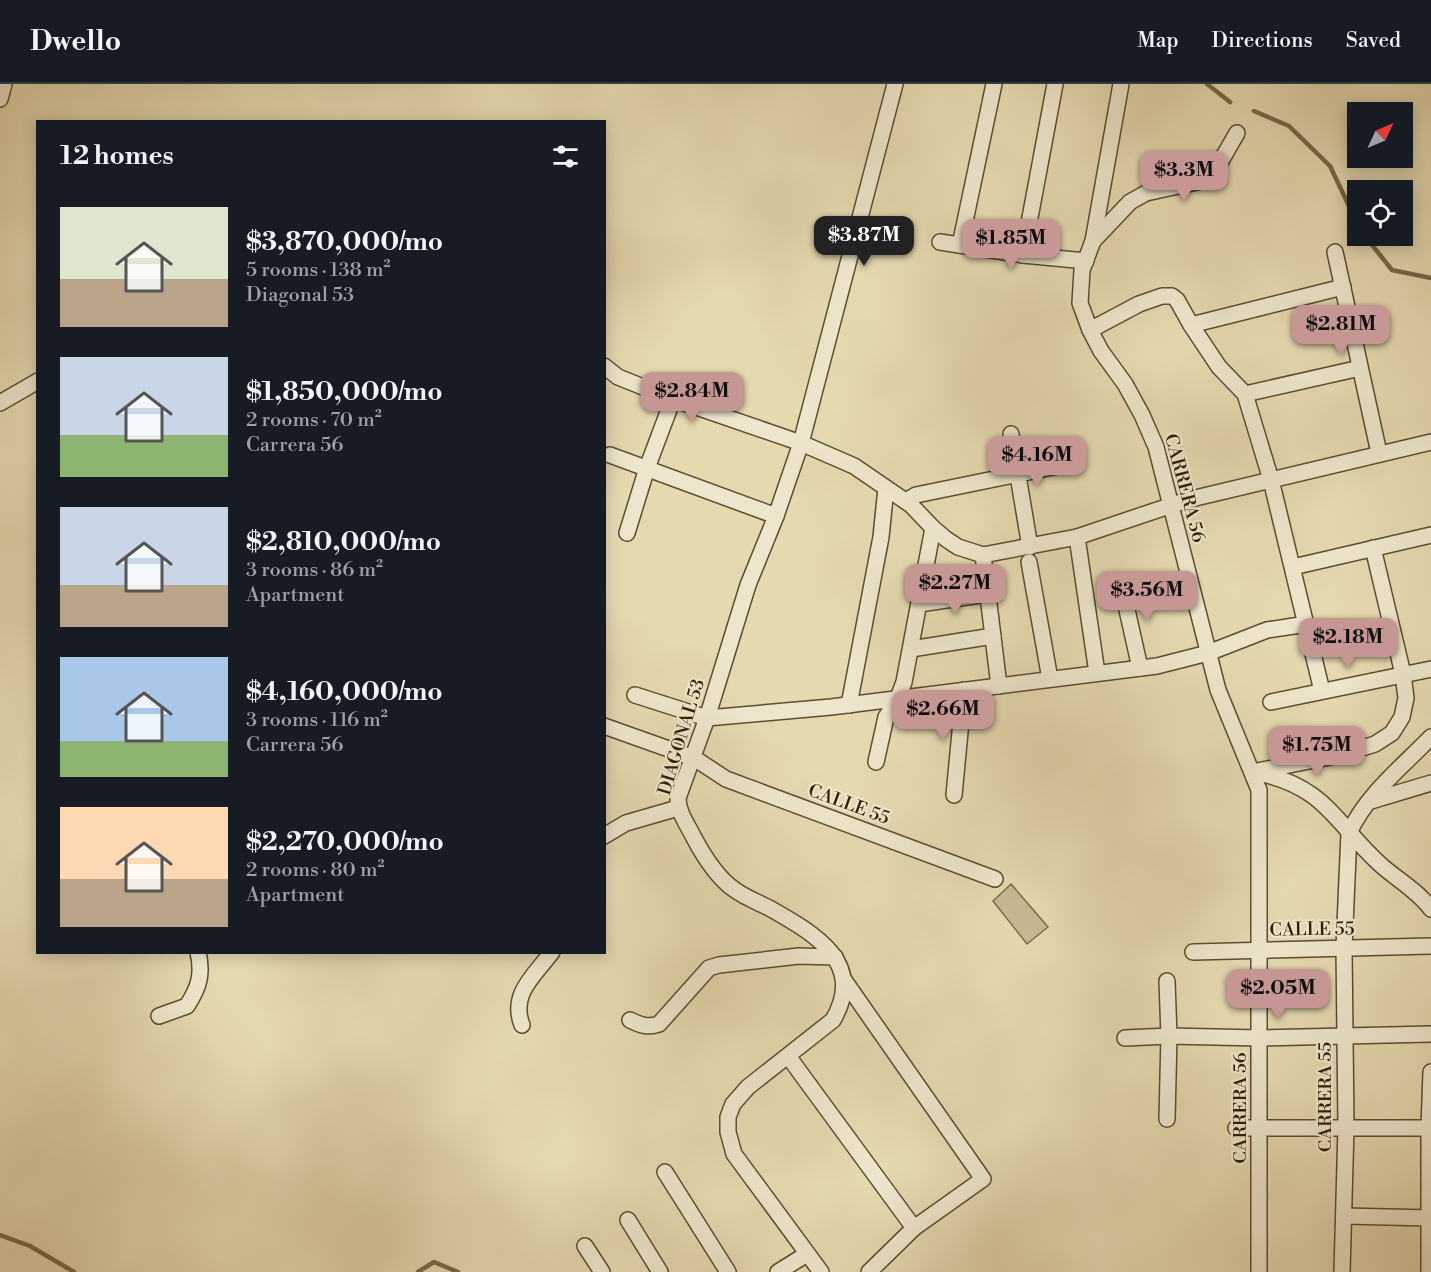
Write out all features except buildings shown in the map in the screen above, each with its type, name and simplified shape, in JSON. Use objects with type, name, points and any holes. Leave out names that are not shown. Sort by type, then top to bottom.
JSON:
[{"type":"street","points":[[0,99],[4,84]]},
{"type":"street","name":"DIAGONAL 53","points":[[894,84],[801,442],[776,516],[748,585],[694,758],[678,798],[678,808],[699,847],[725,882],[827,946],[835,957],[844,980],[983,1179],[914,1228]]},
{"type":"street","points":[[960,245],[994,84]]},
{"type":"street","points":[[1023,255],[1055,84]]},
{"type":"street","name":"CARRERA 56","points":[[1121,84],[1094,241],[1082,270],[1080,303],[1090,330],[1142,415],[1156,447],[1218,690],[1259,790],[1259,1272]]},
{"type":"street","points":[[1094,241],[1130,202],[1146,193],[1197,182],[1214,173],[1237,133]]},
{"type":"street","points":[[940,242],[1023,255],[1086,261]]},
{"type":"street","points":[[1335,252],[1378,453]]},
{"type":"street","points":[[1191,326],[1343,287]]},
{"type":"street","points":[[1090,330],[1138,304],[1162,296],[1172,296],[1219,367],[1245,394],[1271,480],[1322,691]]},
{"type":"street","points":[[606,368],[618,377],[673,399],[801,442],[854,466],[906,501],[933,528],[958,547],[982,555],[1030,554],[1187,500],[1431,442]]},
{"type":"street","points":[[1245,394],[1360,368]]},
{"type":"street","points":[[0,403],[36,382]]},
{"type":"street","points":[[627,533],[647,468],[673,399]]},
{"type":"street","points":[[1011,434],[1050,679]]},
{"type":"street","points":[[610,455],[776,516]]},
{"type":"street","points":[[906,501],[916,495],[1077,462]]},
{"type":"street","points":[[849,705],[881,537],[885,488]]},
{"type":"street","points":[[876,762],[886,717],[898,698],[904,682],[933,528]]},
{"type":"street","points":[[1293,567],[1431,535]]},
{"type":"street","points":[[1077,537],[1097,673]]},
{"type":"street","points":[[1252,772],[1340,755],[1376,744],[1392,733],[1402,717],[1406,698],[1403,674],[1373,548]]},
{"type":"street","points":[[982,555],[999,686]]},
{"type":"street","points":[[1121,583],[1140,668]]},
{"type":"street","points":[[919,604],[987,594]]},
{"type":"street","points":[[634,694],[707,718],[849,705],[1157,666],[1208,653],[1267,630],[1307,624]]},
{"type":"street","points":[[910,649],[993,636]]},
{"type":"street","points":[[1271,702],[1431,669]]},
{"type":"street","points":[[954,795],[964,690]]},
{"type":"street","name":"CALLE 55","points":[[606,727],[694,758],[726,779],[995,879]]},
{"type":"street","name":"CARRERA 55","points":[[1342,1272],[1346,1127],[1344,948],[1349,833],[1367,802],[1431,736]]},
{"type":"street","points":[[1252,772],[1275,777],[1308,791],[1335,814],[1349,833],[1383,867],[1416,892],[1431,909]]},
{"type":"street","points":[[1367,802],[1431,783]]},
{"type":"street","points":[[606,835],[626,823],[678,808]]},
{"type":"street","name":"CALLE 55","points":[[1193,952],[1431,946]]},
{"type":"street","points":[[159,1016],[187,1006],[198,988],[198,954]]},
{"type":"street","points":[[522,1025],[517,1013],[521,992],[550,954]]},
{"type":"street","points":[[630,1020],[640,1025],[659,1024],[709,968],[799,956],[835,957]]},
{"type":"street","points":[[821,1272],[734,1154],[728,1132],[728,1117],[733,1104],[748,1088],[833,1020],[841,1006],[844,980]]},
{"type":"street","points":[[1167,981],[1169,1036],[1167,1119]]},
{"type":"street","points":[[1125,1038],[1431,1034]]},
{"type":"street","points":[[788,1056],[914,1228],[870,1270]]},
{"type":"street","points":[[1429,1272],[1431,1072]]},
{"type":"street","points":[[1236,1128],[1430,1128]]},
{"type":"street","points":[[665,1172],[728,1272]]},
{"type":"street","points":[[1344,1216],[1430,1218]]},
{"type":"street","points":[[628,1220],[660,1272]]},
{"type":"street","points":[[585,1246],[602,1272]]},
{"type":"street","points":[[778,1272],[807,1254]]},
{"type":"shaded area","points":[[1011,884],[1048,927],[1027,944],[993,901]]},
{"type":"waterway","points":[[1207,84],[1230,102]]},
{"type":"waterway","points":[[1254,111],[1289,126],[1330,166],[1347,202]]},
{"type":"waterway","points":[[1373,246],[1392,270],[1431,278]]},
{"type":"waterway","points":[[0,1235],[30,1246],[74,1272]]},
{"type":"waterway","points":[[418,1272],[434,1262],[458,1272]]}]
